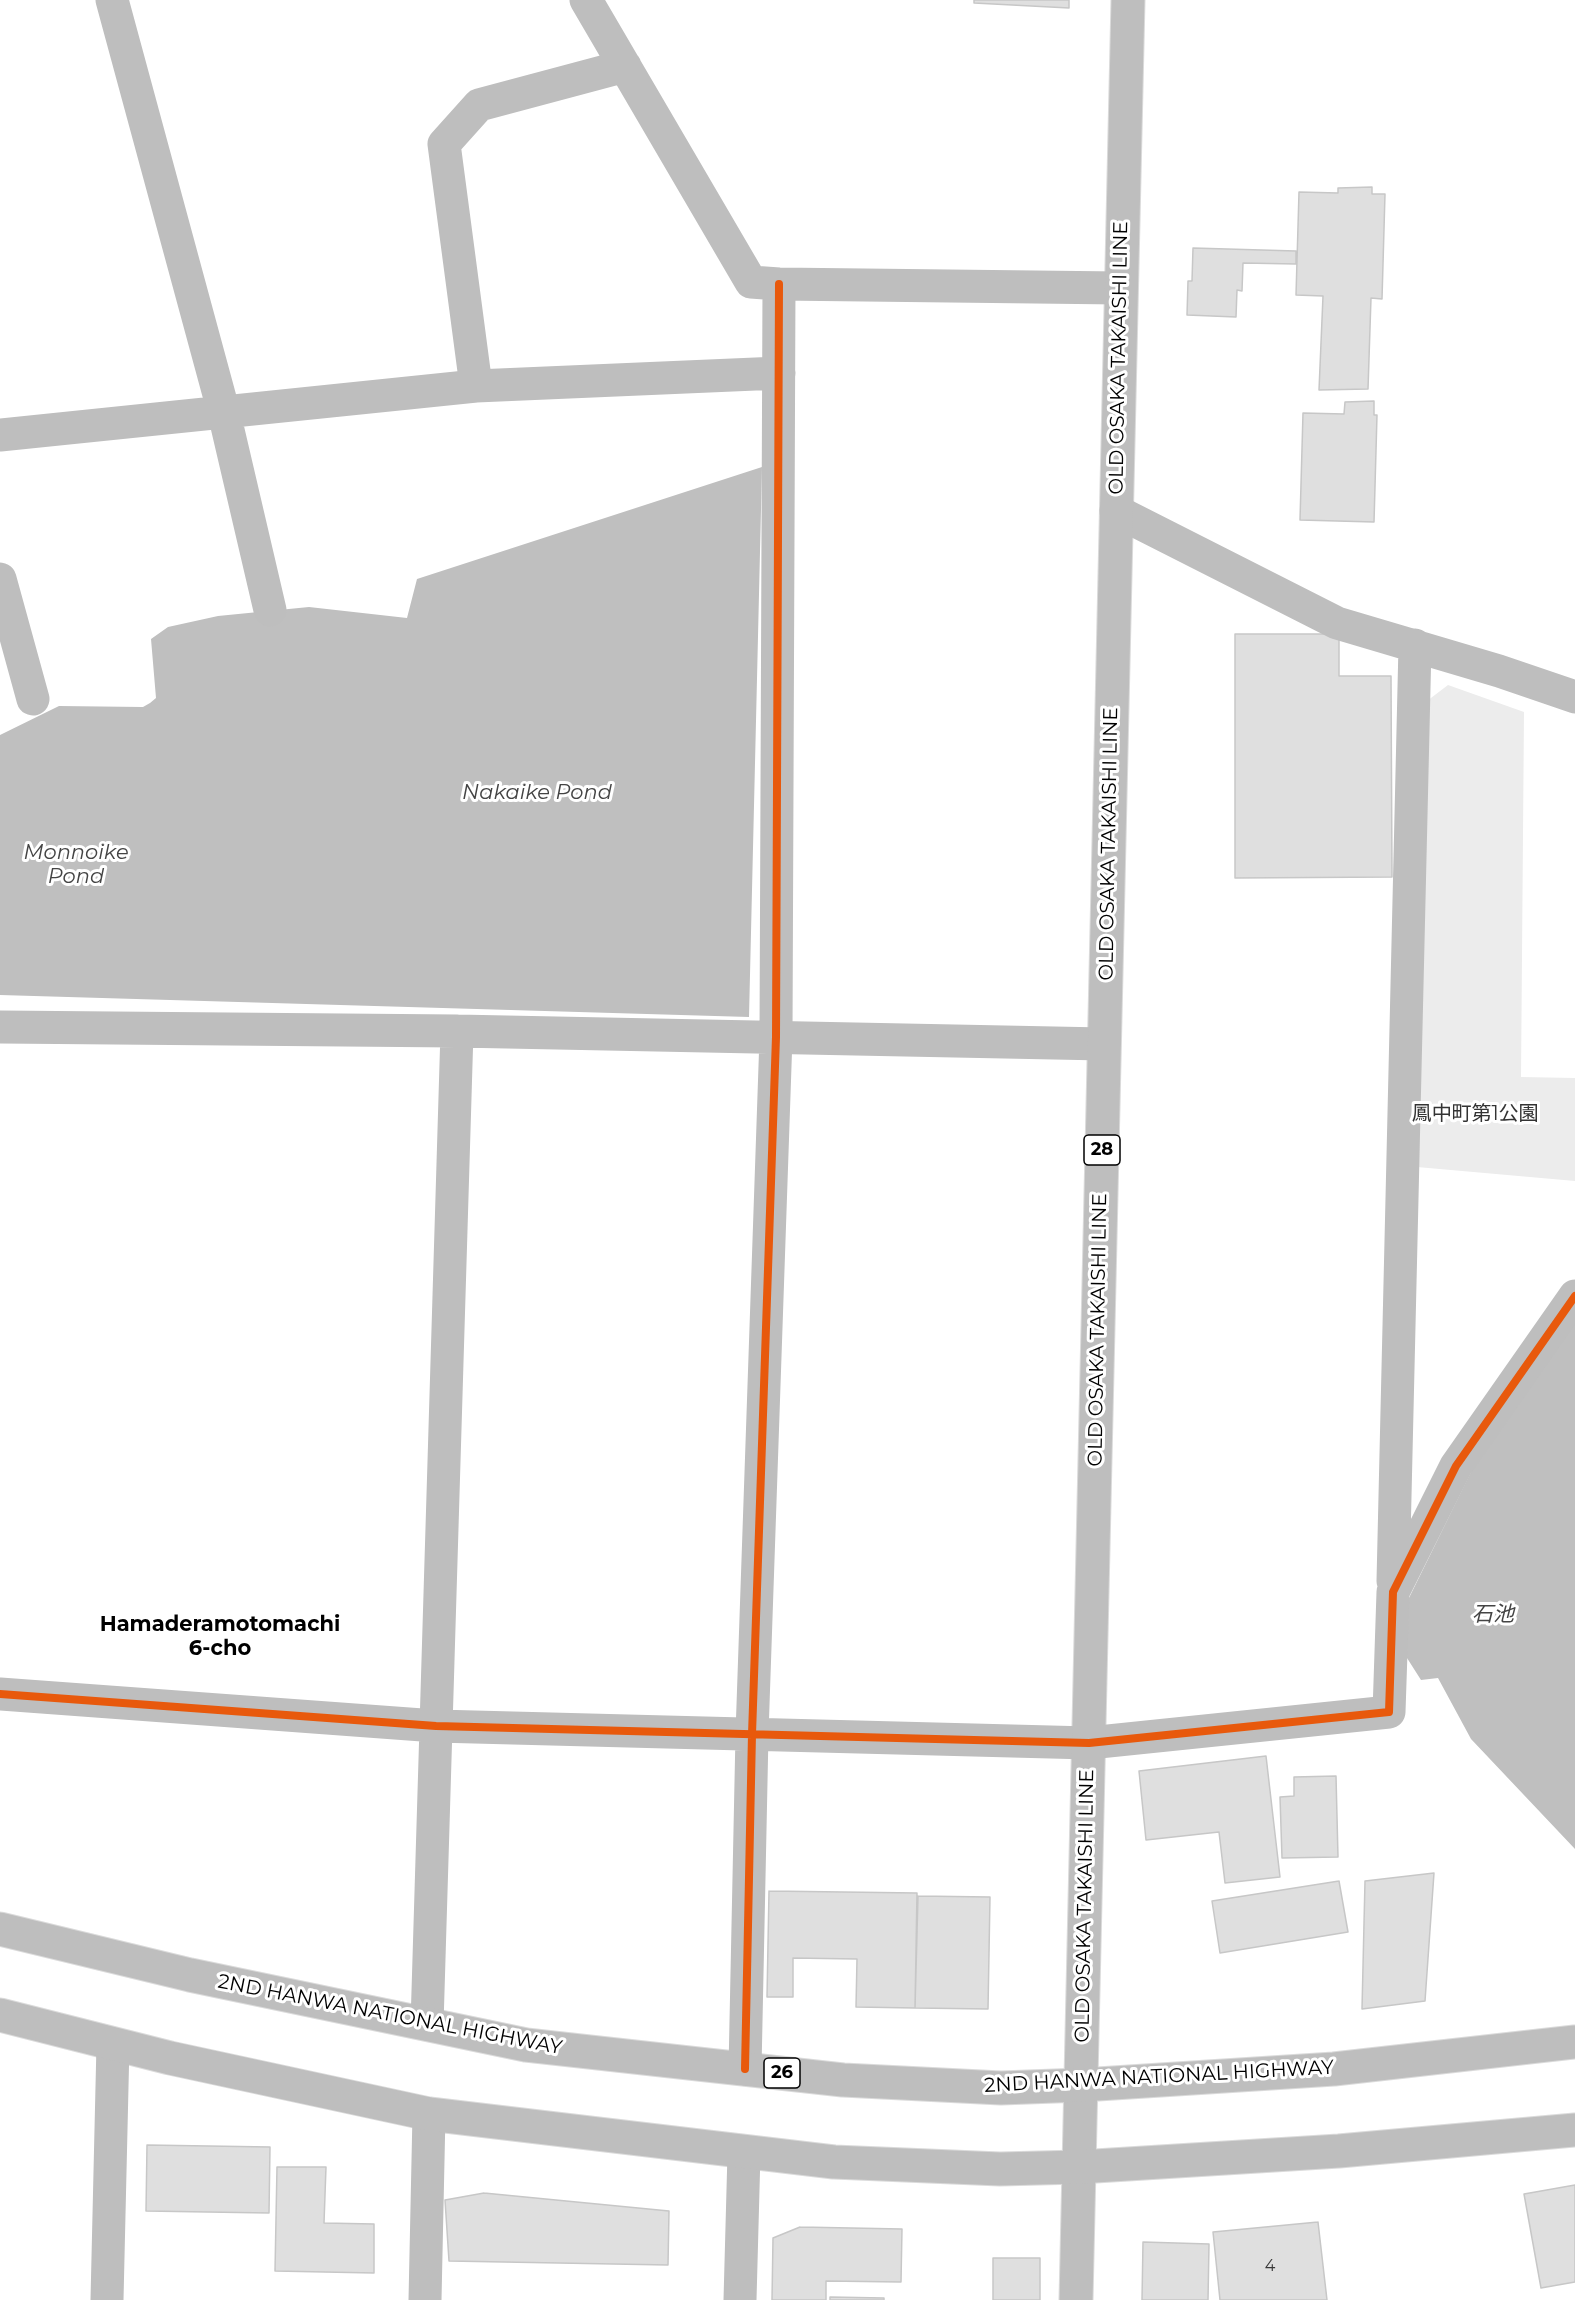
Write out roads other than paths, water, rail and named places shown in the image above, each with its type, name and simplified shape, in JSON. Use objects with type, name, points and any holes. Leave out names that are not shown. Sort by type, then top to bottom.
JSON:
[{"type":"main road","points":[[112,0],[225,413],[270,610]]},
{"type":"main road","points":[[586,0],[751,282],[1120,288]]},
{"type":"main road","name":"OLD OSAKA TAKAISHI LINE","points":[[1076,2300],[1128,0]]},
{"type":"main road","points":[[476,386],[444,144],[479,105],[626,66]]},
{"type":"main road","points":[[745,2069],[752,1734],[776,1037],[779,284]]},
{"type":"main road","points":[[0,435],[476,386],[779,373]]},
{"type":"main road","points":[[1116,511],[1337,623],[1414,645],[1575,697]]},
{"type":"main road","points":[[0,579],[33,699]]},
{"type":"main road","points":[[0,1694],[436,1726],[1089,1743],[1389,1712],[1414,645]]},
{"type":"main road","points":[[0,1027],[457,1031],[1104,1044]]},
{"type":"main road","points":[[427,2024],[457,1031]]},
{"type":"main road","points":[[1393,1592],[1456,1466],[1575,1296]]},
{"type":"main road","name":"2ND HANWA NATIONAL HIGHWAY","points":[[0,1929],[190,1975],[526,2045],[866,2081],[1001,2088],[1082,2085],[1334,2070],[1575,2042]]},
{"type":"main road","points":[[0,2015],[170,2058],[429,2114],[834,2162],[1000,2169],[1079,2167],[1339,2151],[1575,2130]]},
{"type":"main road","points":[[107,2300],[113,2044]]},
{"type":"main road","points":[[425,2300],[429,2114]]},
{"type":"main road","points":[[740,2300],[744,2152]]},
{"type":"water","name":"Nakaike Pond","points":[[762,467],[749,1017],[0,995],[0,735],[59,706],[143,707],[150,703],[156,698],[151,639],[168,627],[218,616],[309,607],[407,618],[417,579]]},
{"type":"water","name":"石池","points":[[1575,1309],[1575,1849],[1471,1739],[1438,1678],[1421,1680],[1407,1658],[1406,1604],[1468,1478],[1532,1357]]},
{"type":"district","name":"Hamaderamotomachi 6-cho","points":[[220,1637]]},
{"type":"water label","name":"Monnoike Pond","points":[[76,865]]},
{"type":"park label","name":"鳳中町第1公園","points":[[1475,1114]]}]
